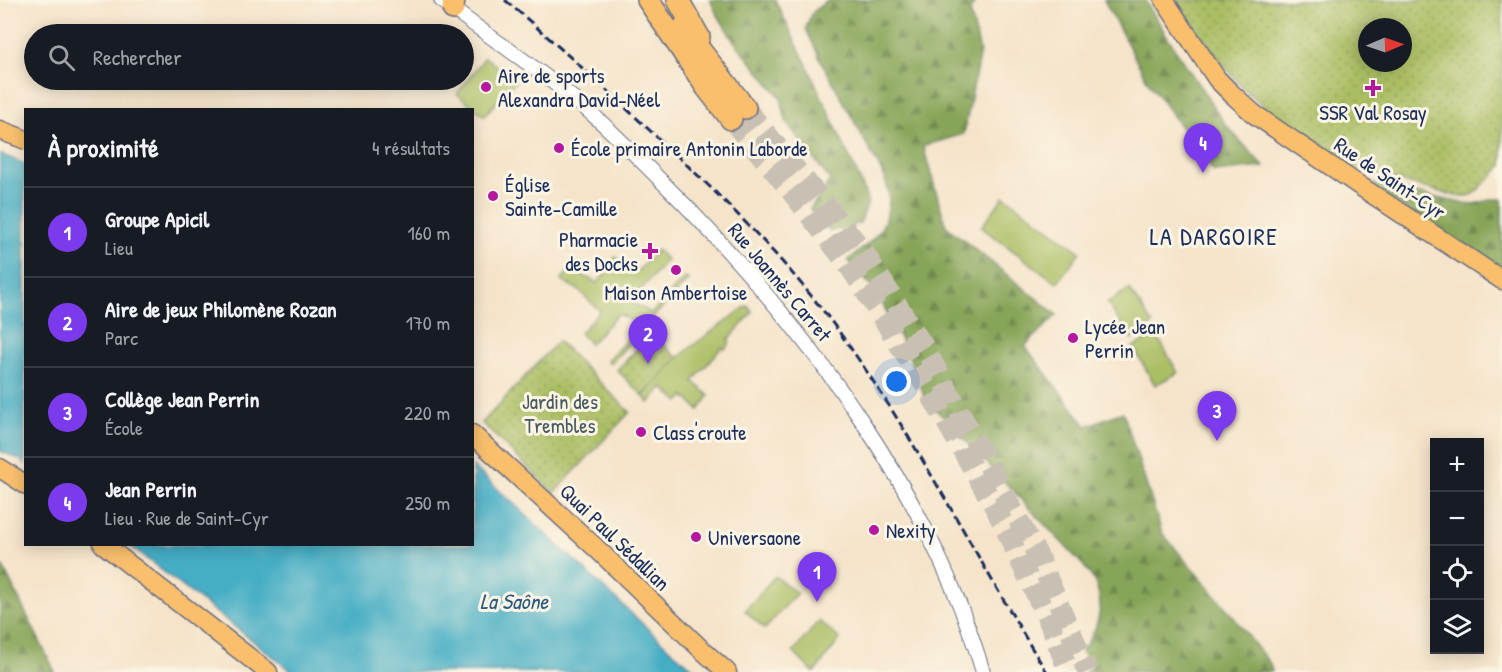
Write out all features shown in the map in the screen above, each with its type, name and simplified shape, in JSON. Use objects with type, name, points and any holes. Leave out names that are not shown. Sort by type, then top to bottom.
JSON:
[{"type":"highway","points":[[642,0],[686,57]]},
{"type":"highway","points":[[648,0],[707,88],[737,108]]},
{"type":"highway","points":[[664,0],[737,108]]},
{"type":"highway","points":[[678,0],[737,108]]},
{"type":"main road","name":"Rue de Saint-Cyr","points":[[1164,0],[1217,78],[1254,114],[1502,280]]},
{"type":"main road","points":[[0,130],[24,139]]},
{"type":"main road","name":"Quai Paul Sédallian","points":[[474,436],[727,672]]},
{"type":"main road","points":[[0,468],[24,484]]},
{"type":"main road","points":[[106,546],[268,672]]},
{"type":"street","name":"Rue Joannès Carret","points":[[449,3],[605,126],[724,245],[783,315],[859,416],[896,475],[956,595],[983,672]]},
{"type":"green space","points":[[710,0],[775,0],[862,184],[868,203],[860,223],[846,229],[830,231],[810,209],[830,180],[786,122],[781,98],[733,40]]},
{"type":"green space","points":[[830,0],[976,0],[970,11],[980,51],[964,134],[923,146],[946,226],[1057,315],[1025,346],[1086,426],[1123,412],[1162,533],[1232,615],[1270,664],[1272,672],[1085,672],[1093,666],[1081,651],[1095,628],[1100,602],[1094,580],[1083,565],[925,398],[908,354],[877,293],[848,260],[870,242],[881,229],[888,212],[889,198],[885,178],[806,29],[814,12]]},
{"type":"green space","points":[[1104,0],[1145,0],[1225,124],[1264,167],[1214,172],[1147,80]]},
{"type":"green space","name":"SSR Val Rosay","points":[[1175,0],[1502,0],[1502,166],[1474,194],[1468,196],[1456,196],[1357,170],[1345,165],[1324,149],[1325,146],[1261,104],[1222,63]]},
{"type":"green space","name":"Aire de sports Alexandra David-Néel","points":[[485,57],[516,81],[484,116],[457,94],[460,90],[474,90],[474,72]]},
{"type":"green space","points":[[1362,181],[1470,205],[1502,199],[1502,272]]},
{"type":"green space","points":[[1004,196],[1080,252],[1057,283],[981,227]]},
{"type":"green space","points":[[657,250],[667,260],[630,302],[652,313],[685,277],[688,280],[610,364],[607,361],[631,335],[630,333],[636,326],[618,314],[590,344],[580,333],[600,311],[577,289],[561,280],[571,269],[597,283],[614,264],[612,262],[615,257],[639,270]]},
{"type":"green space","points":[[1129,289],[1153,324],[1131,339],[1107,303]]},
{"type":"green space","points":[[747,306],[753,312],[728,340],[730,343],[725,349],[722,347],[693,381],[709,396],[699,410],[684,396],[679,402],[662,387],[649,403],[643,396],[678,358]]},
{"type":"green space","points":[[651,334],[678,358],[643,396],[617,370]]},
{"type":"green space","points":[[1156,334],[1178,373],[1155,385],[1133,347]]},
{"type":"green space","name":"Jardin des Trembles","points":[[558,341],[630,412],[554,493],[482,423]]},
{"type":"green space","points":[[0,565],[3,567],[55,672],[0,672]]},
{"type":"green space","points":[[775,576],[797,593],[765,629],[745,611]]},
{"type":"green space","points":[[819,621],[840,639],[813,672],[793,652]]},
{"type":"water","points":[[0,154],[24,164],[24,463],[0,451]]},
{"type":"water","name":"La Saône","points":[[474,467],[672,651],[698,672],[293,672],[130,546],[474,546]]},
{"type":"tunnel","points":[[745,108],[861,248],[925,349],[1038,556],[1088,672]]},
{"type":"tunnel","points":[[731,119],[850,267],[927,388],[997,511],[1050,624],[1069,672]]},
{"type":"railway","points":[[505,0],[705,182],[769,247],[809,293],[852,350],[897,418],[1047,672]]},
{"type":"place","name":"Aire de sports Alexandra David-Néel","points":[[486,87]]},
{"type":"place","name":"SSR Val Rosay","points":[[1373,88]]},
{"type":"place","name":"École primaire Antonin Laborde","points":[[559,148]]},
{"type":"place","name":"Jean Perrin","points":[[1203,173]]},
{"type":"place","name":"Église Sainte-Camille","points":[[493,196]]},
{"type":"place","name":"Pharmacie des Docks","points":[[650,251]]},
{"type":"place","name":"Maison Ambertoise","points":[[676,270]]},
{"type":"place","name":"Lycée Jean Perrin","points":[[1073,338]]},
{"type":"place","name":"Aire de jeux Philomène Rozan","points":[[648,364]]},
{"type":"place","name":"Class'croute","points":[[641,432]]},
{"type":"place","name":"Collège Jean Perrin","points":[[1217,441]]},
{"type":"place","name":"Nexity","points":[[874,530]]},
{"type":"place","name":"Universaone","points":[[696,537]]},
{"type":"place","name":"Groupe Apicil","points":[[817,602]]},
{"type":"district","name":"LA DARGOIRE","points":[[1214,236]]}]
